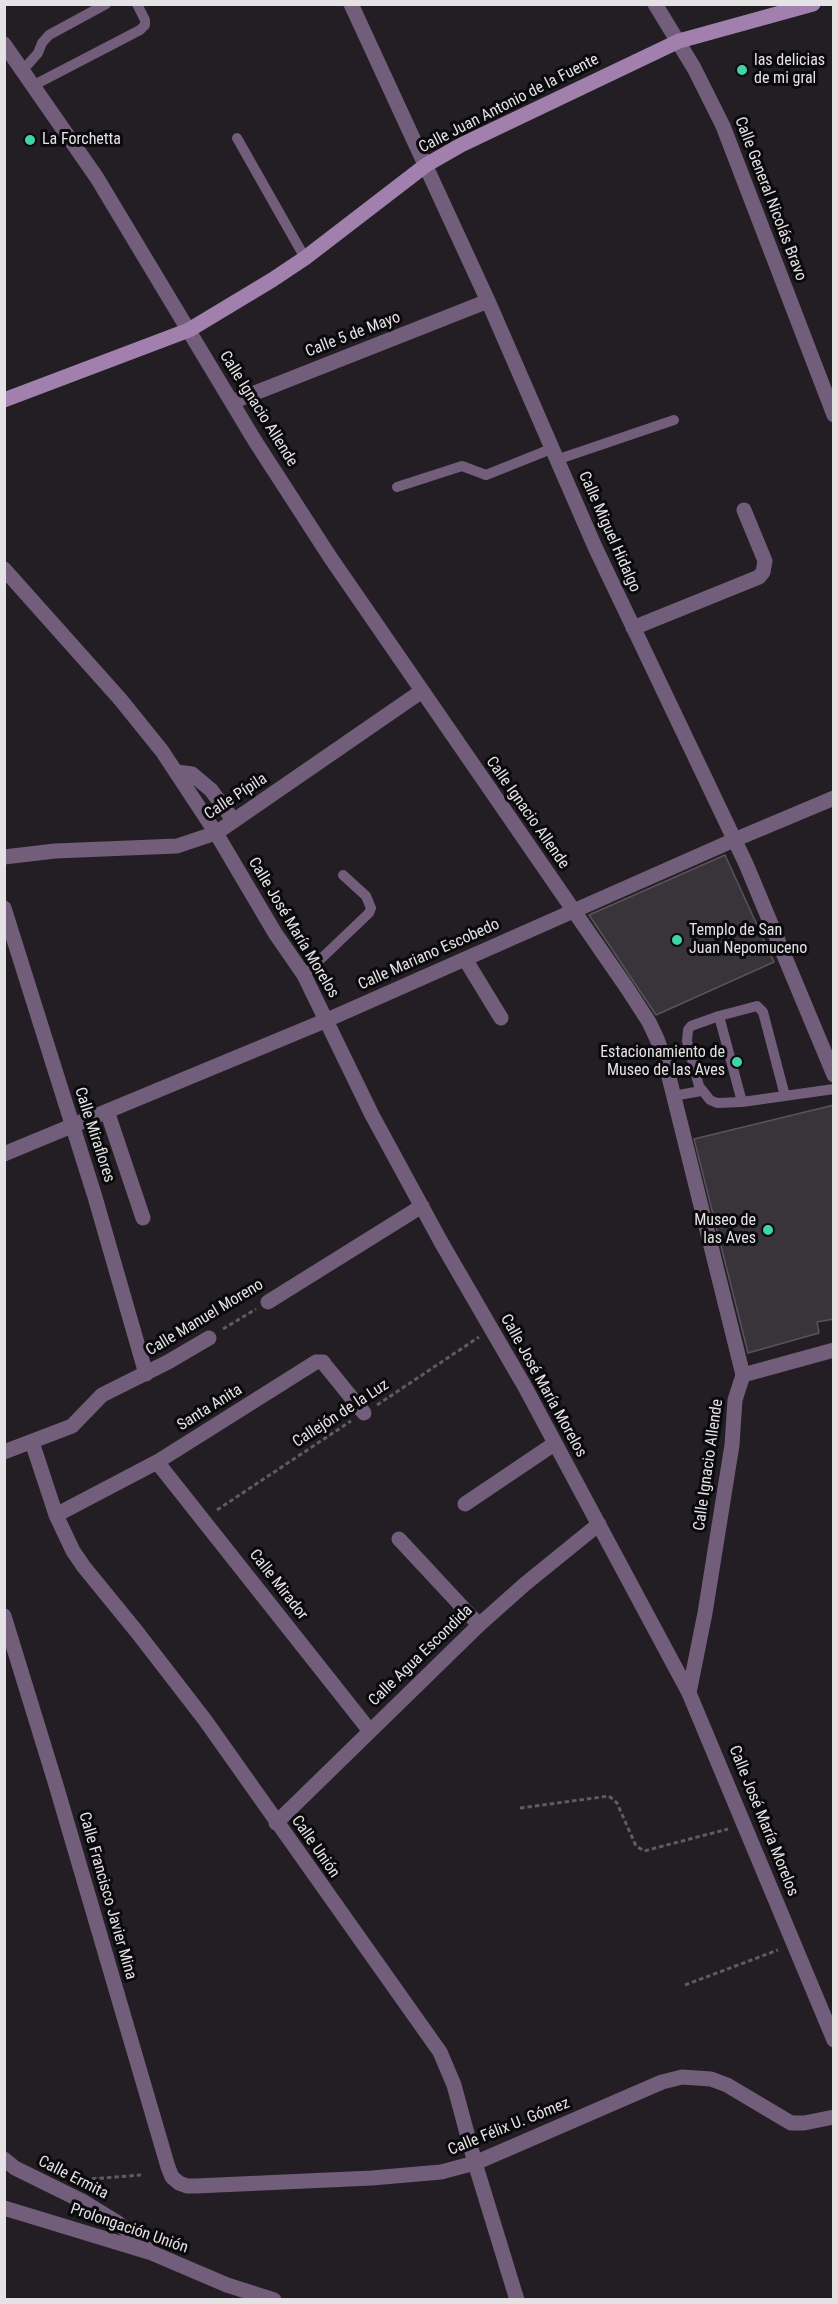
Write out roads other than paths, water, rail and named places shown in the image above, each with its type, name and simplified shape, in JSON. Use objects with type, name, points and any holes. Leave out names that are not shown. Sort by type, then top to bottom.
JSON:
[{"type":"street","name":"Calle Miguel Hidalgo","points":[[351,4],[488,302],[633,628],[734,840],[834,1075]]},
{"type":"street","name":"Calle General Nicolás Bravo","points":[[655,4],[709,95],[736,159],[819,382],[834,415]]},
{"type":"street","name":"Calle Juan Antonio de la Fuente","points":[[4,400],[189,330],[305,258],[426,165],[461,145],[679,41],[813,4]]},
{"type":"street","name":"Calle Ignacio Allende","points":[[4,44],[97,178],[232,402],[330,558],[649,1022],[674,1096],[744,1375],[735,1400],[732,1445],[690,1693]]},
{"type":"street","name":"Calle 5 de Mayo","points":[[232,402],[488,302]]},
{"type":"street","points":[[633,628],[759,577],[763,572],[765,561],[744,510]]},
{"type":"street","name":"Calle José María Morelos","points":[[7,575],[145,729],[177,772],[275,933],[304,975],[372,1115],[441,1242],[492,1328],[690,1693],[834,2040]]},
{"type":"street","name":"Calle Pípila","points":[[4,857],[55,851],[177,846],[216,833],[422,691]]},
{"type":"street","name":"Calle José María Morelos","points":[[177,772],[192,774],[211,790],[234,821]]},
{"type":"street","name":"Calle Mariano Escobedo","points":[[4,1154],[327,1020],[834,798]]},
{"type":"street","name":"Calle Miraflores","points":[[4,908],[112,1254],[146,1374]]},
{"type":"street","points":[[465,959],[501,1018]]},
{"type":"street","points":[[107,1111],[143,1218]]},
{"type":"street","name":"Calle Manuel Moreno","points":[[268,1302],[422,1206]]},
{"type":"street","name":"Calle Manuel Moreno","points":[[4,1452],[72,1426],[102,1395],[146,1374],[209,1338]]},
{"type":"street","points":[[744,1375],[834,1350]]},
{"type":"street","name":"Santa Anita","points":[[56,1515],[157,1462],[316,1362],[323,1362],[364,1413]]},
{"type":"street","name":"Calle Unión","points":[[32,1442],[56,1515],[73,1551],[181,1687],[440,2052],[454,2085],[517,2300]]},
{"type":"street","points":[[465,1504],[554,1444]]},
{"type":"street","name":"Calle Mirador","points":[[157,1462],[370,1731]]},
{"type":"street","name":"Calle Agua Escondida","points":[[276,1823],[479,1625],[599,1524]]},
{"type":"street","points":[[399,1539],[479,1625]]},
{"type":"street","name":"Calle Francisco Javier Mina","points":[[4,1616],[168,2167],[172,2177],[179,2183]]},
{"type":"street","name":"Calle Félix U. Gómez","points":[[179,2183],[187,2186],[372,2178],[441,2172],[475,2163],[662,2082],[682,2077],[711,2079],[727,2085],[791,2123],[834,2117]]},
{"type":"street","name":"Calle Ermita","points":[[4,2159],[15,2168],[82,2201],[118,2223],[152,2253]]},
{"type":"street","name":"Prolongación Unión","points":[[4,2208],[152,2253],[227,2285],[274,2300]]},
{"type":"lane","points":[[23,70],[38,53],[42,43],[49,35],[106,4]]},
{"type":"lane","points":[[35,87],[38,83],[140,30],[145,25],[145,20],[137,4]]},
{"type":"lane","points":[[237,138],[305,258]]},
{"type":"lane","points":[[397,487],[462,466],[486,475],[674,420]]},
{"type":"lane","points":[[304,975],[369,914],[370,908],[366,896],[343,875]]},
{"type":"lane","points":[[785,1096],[760,1009],[753,1006],[691,1026],[688,1030],[687,1041],[701,1091],[717,1103],[742,1102],[785,1096],[834,1089]]},
{"type":"lane","points":[[719,1016],[742,1102]]},
{"type":"lane","points":[[674,1096],[701,1091]]},
{"type":"place","name":"las delicias de mi gral","points":[[742,70]]},
{"type":"place","name":"La Forchetta","points":[[30,140]]},
{"type":"place","name":"Templo de San Juan Nepomuceno","points":[[677,940]]},
{"type":"place","name":"Estacionamiento de Museo de las Aves","points":[[737,1062]]},
{"type":"place","name":"Museo de las Aves","points":[[768,1230]]}]
